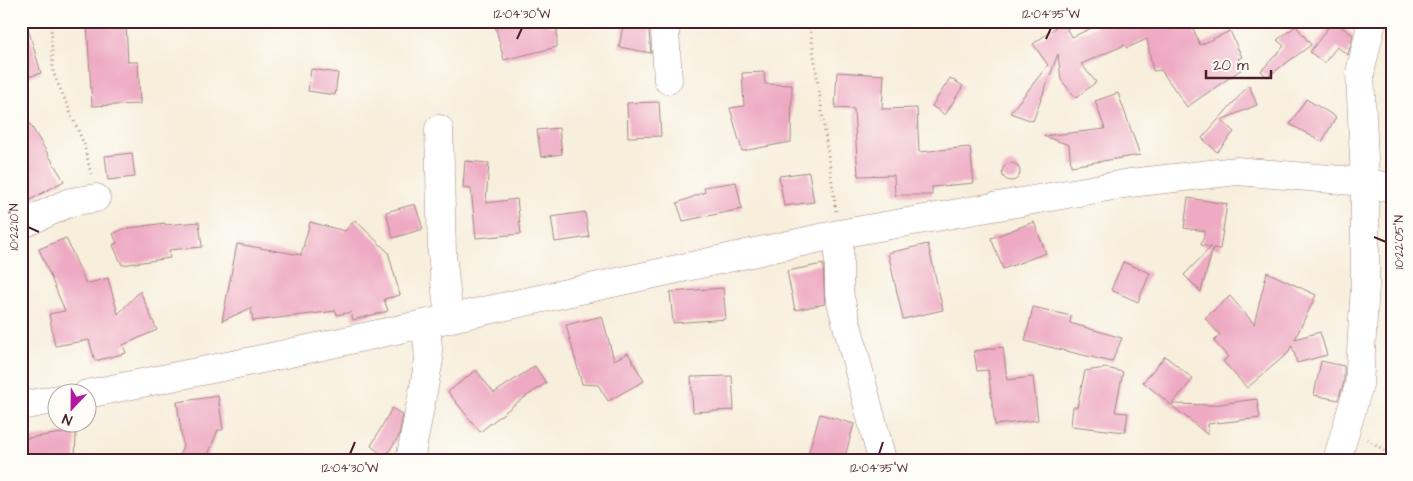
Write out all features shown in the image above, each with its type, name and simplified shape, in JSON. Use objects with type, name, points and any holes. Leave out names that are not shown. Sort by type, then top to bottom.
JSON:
[{"type":"street","points":[[668,21],[665,31],[668,80]]},
{"type":"street","points":[[1336,460],[1358,385],[1365,285],[1365,182],[1360,74],[1372,21]]},
{"type":"street","points":[[410,460],[438,321],[442,254],[439,129]]},
{"type":"street","points":[[98,392],[262,360],[839,234],[1130,183],[1237,171],[1365,182],[1392,188]]},
{"type":"street","points":[[21,226],[70,202],[96,198]]},
{"type":"street","points":[[839,234],[839,294],[882,460]]},
{"type":"street","points":[[21,406],[48,401]]},
{"type":"path","points":[[49,21],[51,25],[53,72],[84,144],[96,198]]},
{"type":"path","points":[[796,21],[810,27],[839,234]]},
{"type":"building","points":[[21,21],[26,21],[41,73],[21,79]]},
{"type":"building","points":[[494,21],[531,21],[557,27],[557,47],[504,60]]},
{"type":"building","points":[[624,21],[652,21],[649,32],[651,53],[619,47]]},
{"type":"building","points":[[1055,21],[1071,21],[1067,30],[1072,37],[1107,21],[1190,21],[1200,45],[1230,31],[1242,57],[1238,59],[1242,69],[1187,107],[1161,70],[1153,71],[1147,39],[1127,48],[1125,45],[1081,64],[1096,82],[1076,98],[1061,80],[1058,54],[1033,121],[1010,113],[1048,65],[1033,44],[1055,28]]},
{"type":"building","points":[[1333,21],[1353,35],[1348,55],[1337,47],[1324,63],[1310,52]]},
{"type":"building","points":[[126,24],[128,62],[138,62],[140,104],[92,106],[87,25]]},
{"type":"building","points":[[1296,26],[1311,45],[1267,77],[1261,71],[1284,46],[1277,40]]},
{"type":"building","points":[[311,69],[338,73],[335,95],[308,91]]},
{"type":"building","points":[[764,72],[765,84],[792,85],[791,142],[742,151],[730,108],[744,106],[742,73]]},
{"type":"building","points":[[837,72],[884,75],[882,109],[917,108],[919,152],[970,147],[974,183],[932,187],[932,195],[895,195],[894,175],[858,176],[854,109],[835,108]]},
{"type":"building","points":[[950,78],[963,86],[945,115],[932,106]]},
{"type":"building","points":[[1249,85],[1257,105],[1221,120],[1234,132],[1217,152],[1202,138]]},
{"type":"building","points":[[1118,93],[1140,155],[1071,166],[1069,145],[1043,136],[1105,129],[1095,101]]},
{"type":"building","points":[[1306,99],[1336,117],[1322,142],[1290,124]]},
{"type":"building","points":[[659,102],[661,136],[628,137],[627,103]]},
{"type":"building","points":[[21,109],[64,181],[21,205]]},
{"type":"building","points":[[559,128],[562,154],[541,157],[537,130]]},
{"type":"building","points":[[132,153],[135,177],[108,180],[105,156]]},
{"type":"building","points":[[465,161],[489,163],[486,203],[517,199],[521,234],[476,238],[471,189],[463,188]]},
{"type":"building","points":[[1007,163],[1015,163],[1020,168],[1018,179],[1007,181],[1002,176],[1002,168]]},
{"type":"building","points":[[809,172],[814,202],[784,206],[779,176]]},
{"type":"building","points":[[736,182],[742,209],[683,221],[677,203],[705,192],[704,187]]},
{"type":"building","points":[[1188,198],[1227,204],[1220,249],[1213,248],[1201,292],[1184,275],[1211,247],[1201,245],[1205,231],[1184,228]]},
{"type":"building","points":[[415,204],[423,229],[393,238],[386,212]]},
{"type":"building","points":[[585,212],[589,237],[555,242],[551,217]]},
{"type":"building","points":[[355,220],[388,252],[400,295],[384,299],[388,311],[353,320],[351,312],[337,315],[336,311],[253,321],[251,308],[222,321],[237,244],[301,255],[310,222],[345,231]]},
{"type":"building","points":[[199,222],[202,247],[169,250],[170,258],[122,265],[113,245],[117,243],[113,234],[123,229],[165,223],[165,225]]},
{"type":"building","points":[[1034,222],[1046,253],[1003,269],[991,238]]},
{"type":"building","points":[[66,238],[86,284],[108,278],[118,314],[140,291],[157,330],[123,345],[126,353],[95,361],[89,340],[55,346],[49,314],[65,311],[39,249]]},
{"type":"building","points":[[928,244],[943,310],[903,319],[888,253]]},
{"type":"building","points":[[1123,262],[1150,273],[1138,302],[1111,290]]},
{"type":"building","points":[[823,264],[825,304],[795,310],[787,271]]},
{"type":"building","points":[[1267,272],[1316,295],[1295,339],[1320,332],[1327,355],[1297,363],[1292,345],[1288,353],[1247,388],[1223,361],[1228,357],[1214,341],[1220,335],[1205,318],[1230,296],[1254,324]]},
{"type":"building","points":[[723,288],[726,319],[673,323],[670,292]]},
{"type":"building","points":[[1033,307],[1071,316],[1070,323],[1122,338],[1112,362],[1025,341]]},
{"type":"building","points":[[602,316],[614,360],[628,353],[644,381],[608,401],[598,385],[582,384],[566,325]]},
{"type":"building","points":[[1003,347],[1007,380],[1033,377],[1038,420],[995,425],[988,370],[977,371],[974,351]]},
{"type":"building","points":[[1165,356],[1193,379],[1172,404],[1213,405],[1257,399],[1260,418],[1208,424],[1208,435],[1143,382]]},
{"type":"building","points":[[1321,361],[1344,366],[1344,382],[1338,400],[1314,395]]},
{"type":"building","points":[[535,366],[546,383],[515,404],[480,432],[448,392],[476,370],[494,393]]},
{"type":"building","points":[[1106,368],[1123,372],[1115,412],[1128,413],[1125,432],[1071,426],[1073,407],[1077,407],[1085,371]]},
{"type":"building","points":[[732,376],[734,410],[693,412],[691,377]]},
{"type":"building","points":[[218,396],[223,430],[218,430],[206,460],[178,460],[183,446],[177,402]]},
{"type":"building","points":[[392,408],[403,415],[399,436],[385,457],[371,446]]},
{"type":"building","points":[[820,414],[854,424],[844,460],[829,460],[808,454]]},
{"type":"building","points":[[56,434],[76,434],[75,460],[21,460],[21,439]]}]
